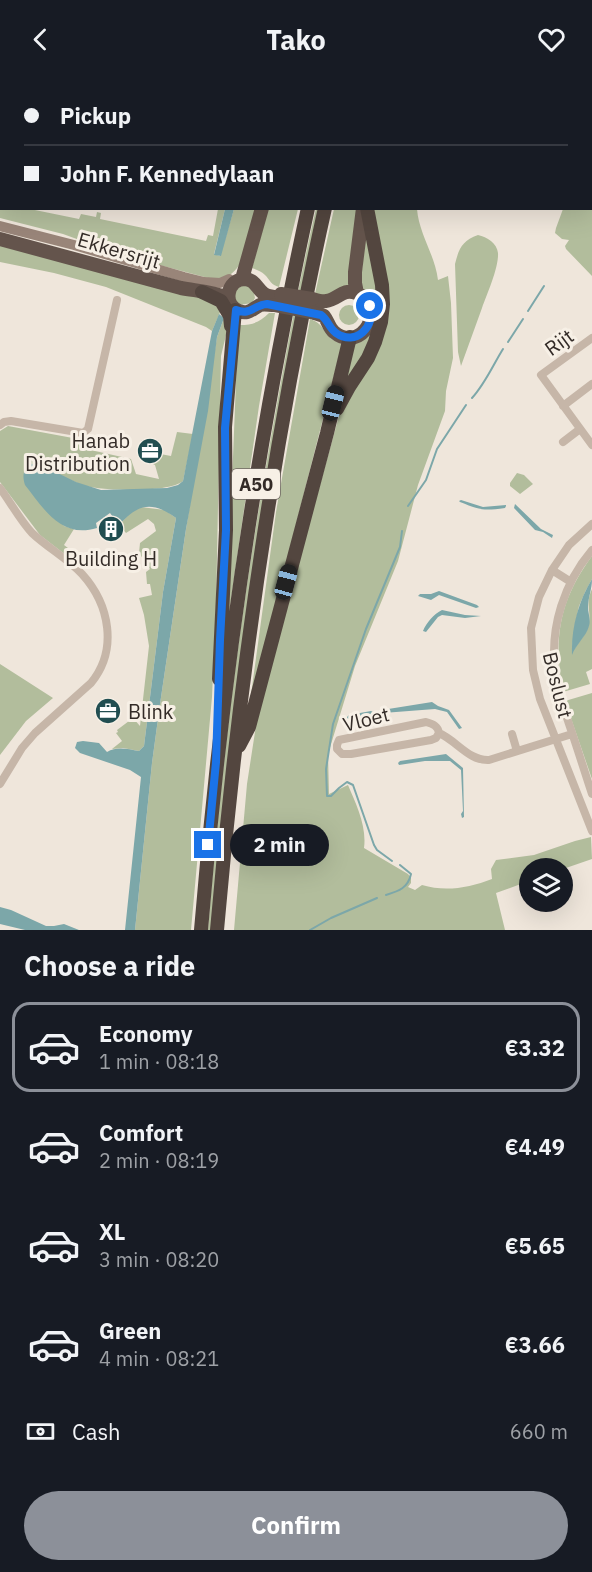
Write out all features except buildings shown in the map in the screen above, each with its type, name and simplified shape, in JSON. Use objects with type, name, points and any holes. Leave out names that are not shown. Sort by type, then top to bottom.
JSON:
[{"type":"highway","points":[[261,210],[235,288],[247,312],[275,298]]},
{"type":"highway","name":"A50","points":[[201,930],[216,762],[243,563],[285,318],[308,210]]},
{"type":"highway","name":"A50","points":[[217,930],[234,755],[251,621],[276,461],[301,322],[325,210]]},
{"type":"highway","points":[[357,293],[355,272],[365,210]]},
{"type":"highway","name":"A50","points":[[327,433],[339,404],[368,358],[381,322],[382,285],[365,210]]},
{"type":"highway","name":"Ekkersrijt","points":[[0,239],[203,287],[208,292],[235,288]]},
{"type":"highway","points":[[235,288],[253,282],[264,293],[275,298],[316,306],[331,306],[348,299],[360,302],[365,316],[362,324],[350,337]]},
{"type":"highway","name":"A50","points":[[203,287],[221,301],[230,316],[232,334],[225,428],[226,530],[216,762]]},
{"type":"highway","name":"A50","points":[[232,334],[235,329],[235,288]]},
{"type":"highway","points":[[346,292],[357,293],[367,301],[371,311],[370,323],[357,336],[337,334],[316,306],[346,292]]},
{"type":"highway","name":"A50","points":[[234,755],[249,726],[327,433],[350,337]]},
{"type":"main road","name":"Ekkersrijt","points":[[0,226],[144,266],[203,287]]},
{"type":"street","points":[[0,425],[11,421],[83,433],[88,429],[117,300]]},
{"type":"street","name":"Rijt","points":[[592,338],[541,375],[592,445]]},
{"type":"street","points":[[563,406],[592,384]]},
{"type":"street","points":[[563,442],[580,429]]},
{"type":"street","points":[[0,488],[30,530],[81,573],[91,586],[106,617],[107,631],[106,655],[99,674],[34,733],[0,784]]},
{"type":"street","name":"Boslust","points":[[592,524],[569,545],[552,570],[539,597],[531,628],[533,670],[540,699],[592,831]]},
{"type":"street","points":[[592,550],[571,582],[559,613],[554,648],[557,682],[592,794]]},
{"type":"street","points":[[552,570],[571,582]]},
{"type":"street","name":"Vloet","points":[[440,733],[431,740],[351,754],[342,754],[336,745],[339,740],[421,723],[432,724],[440,733],[475,758],[489,760],[573,734]]},
{"type":"street","points":[[512,734],[517,752]]},
{"type":"green space","points":[[0,210],[35,210],[79,219],[81,214],[96,217],[97,212],[101,213],[100,219],[206,241],[208,235],[213,236],[218,210],[225,210],[214,254],[220,256],[234,210],[257,210],[244,257],[233,272],[221,279],[212,279],[118,254],[63,234],[0,218]]},
{"type":"green space","points":[[268,210],[298,210],[279,287],[272,284],[262,272],[252,268]]},
{"type":"green space","points":[[316,210],[321,210],[307,269],[214,930],[208,930],[226,740],[252,551],[304,263]]},
{"type":"green space","points":[[334,210],[360,210],[350,287],[325,296],[315,294]]},
{"type":"green space","points":[[372,210],[417,210],[438,280],[448,276],[453,358],[446,391],[445,411],[418,485],[398,561],[355,666],[328,754],[329,794],[348,785],[362,823],[364,848],[408,874],[411,883],[408,887],[415,890],[422,885],[448,889],[483,882],[492,879],[491,869],[496,860],[534,855],[591,837],[592,859],[573,866],[573,858],[519,858],[519,885],[496,893],[505,930],[234,930],[247,784],[259,706],[342,405],[378,343]]},
{"type":"green space","points":[[563,210],[592,210],[592,276],[566,249],[565,246],[569,240],[562,239],[555,233]]},
{"type":"green space","points":[[367,218],[379,285],[372,341],[337,404],[354,342],[370,332],[360,290]]},
{"type":"green space","points":[[478,235],[494,243],[498,259],[461,366],[458,352],[455,264],[462,246]]},
{"type":"green space","points":[[0,243],[213,300],[221,310],[212,331],[106,287],[0,262]]},
{"type":"green space","points":[[245,285],[254,293],[255,298],[252,303],[239,305],[234,296],[238,288]]},
{"type":"green space","points":[[349,305],[356,308],[359,315],[356,322],[349,325],[342,322],[339,315],[342,308]]},
{"type":"green space","points":[[269,313],[275,313],[226,634],[240,325],[256,322]]},
{"type":"green space","points":[[224,318],[227,331],[221,356],[212,697],[191,930],[135,930],[160,704],[217,337]]},
{"type":"green space","points":[[310,319],[319,324],[331,338],[342,344],[249,709],[276,512]]},
{"type":"green space","points":[[8,426],[89,441],[95,451],[131,459],[136,474],[159,479],[153,464],[155,453],[171,456],[177,432],[193,434],[183,481],[164,488],[121,490],[95,488],[74,482],[39,464],[64,526],[74,529],[64,545],[89,564],[85,568],[40,535],[0,482],[0,431]]},
{"type":"green space","points":[[517,473],[524,475],[533,484],[520,494],[510,486]]},
{"type":"green space","points":[[141,507],[165,510],[176,518],[163,592],[144,746],[139,751],[123,748],[112,749],[122,741],[116,733],[117,730],[133,718],[140,726],[149,646],[139,598],[152,595],[150,584],[147,584],[146,572],[150,569],[139,553],[140,543],[156,531],[154,524],[148,519],[126,533],[119,525],[131,512]]},
{"type":"green space","points":[[592,556],[592,579],[579,606],[572,647],[575,648],[588,626],[589,599],[592,589],[592,669],[586,672],[590,684],[563,692],[559,655],[561,621],[572,589]]},
{"type":"green space","points":[[0,664],[53,698],[26,721],[0,755]]},
{"type":"green space","points":[[592,693],[592,779],[565,701]]},
{"type":"water","points":[[225,210],[234,210],[221,256],[214,255]]},
{"type":"water","points":[[219,314],[224,318],[217,337],[208,411],[186,529],[160,704],[135,930],[125,930],[141,777],[130,770],[80,753],[75,748],[77,742],[83,741],[99,743],[107,752],[119,749],[139,751],[144,746],[163,592],[176,518],[160,509],[146,507],[133,512],[119,525],[110,513],[96,523],[97,528],[73,529],[63,526],[47,512],[25,485],[23,476],[26,468],[31,464],[39,464],[76,482],[101,490],[167,488],[183,481],[212,331]]},
{"type":"water","points":[[459,501],[483,507],[506,506],[505,508],[482,509]]},
{"type":"water","points":[[515,504],[541,529],[553,535],[552,538],[535,530],[514,508]]},
{"type":"water","points":[[592,579],[588,603],[589,626],[572,655],[576,616]]},
{"type":"water","points":[[439,591],[479,607],[476,608],[439,595],[431,600],[418,596]]},
{"type":"water","points":[[442,610],[481,616],[465,618],[442,615],[426,632],[423,631],[431,619]]},
{"type":"water","points":[[432,702],[449,710],[462,728],[459,729],[447,712],[435,709],[383,713],[382,710]]},
{"type":"water","points":[[371,711],[374,715],[371,717],[347,723],[345,719],[349,715]]},
{"type":"water","points":[[446,754],[463,768],[464,817],[462,818],[461,770],[450,761],[425,761],[399,765],[398,763]]},
{"type":"water","points":[[0,907],[46,926],[64,924],[79,930],[25,930],[0,924]]},
{"type":"waterway","points":[[528,311],[544,286]]},
{"type":"waterway","points":[[508,342],[523,319]]},
{"type":"waterway","points":[[472,398],[485,381],[503,349]]},
{"type":"waterway","points":[[408,506],[426,480],[437,449],[466,405]]},
{"type":"waterway","points":[[392,861],[374,845],[353,785],[347,782],[331,796],[327,796],[326,769],[333,724],[366,629],[400,547],[402,531]]},
{"type":"waterway","points":[[386,895],[402,888],[410,879],[411,874],[400,865]]},
{"type":"waterway","points":[[310,930],[377,898]]},
{"type":"place","name":"Hanab Distribution","points":[[150,451]]},
{"type":"place","name":"Building H","points":[[111,529]]},
{"type":"place","name":"Blink","points":[[108,711]]},
{"type":"route","points":[[208,845],[216,762],[226,530],[225,428],[236,310],[247,312],[267,304],[321,315],[334,332],[340,336],[350,337],[357,336],[367,328],[371,318],[370,306]]}]
